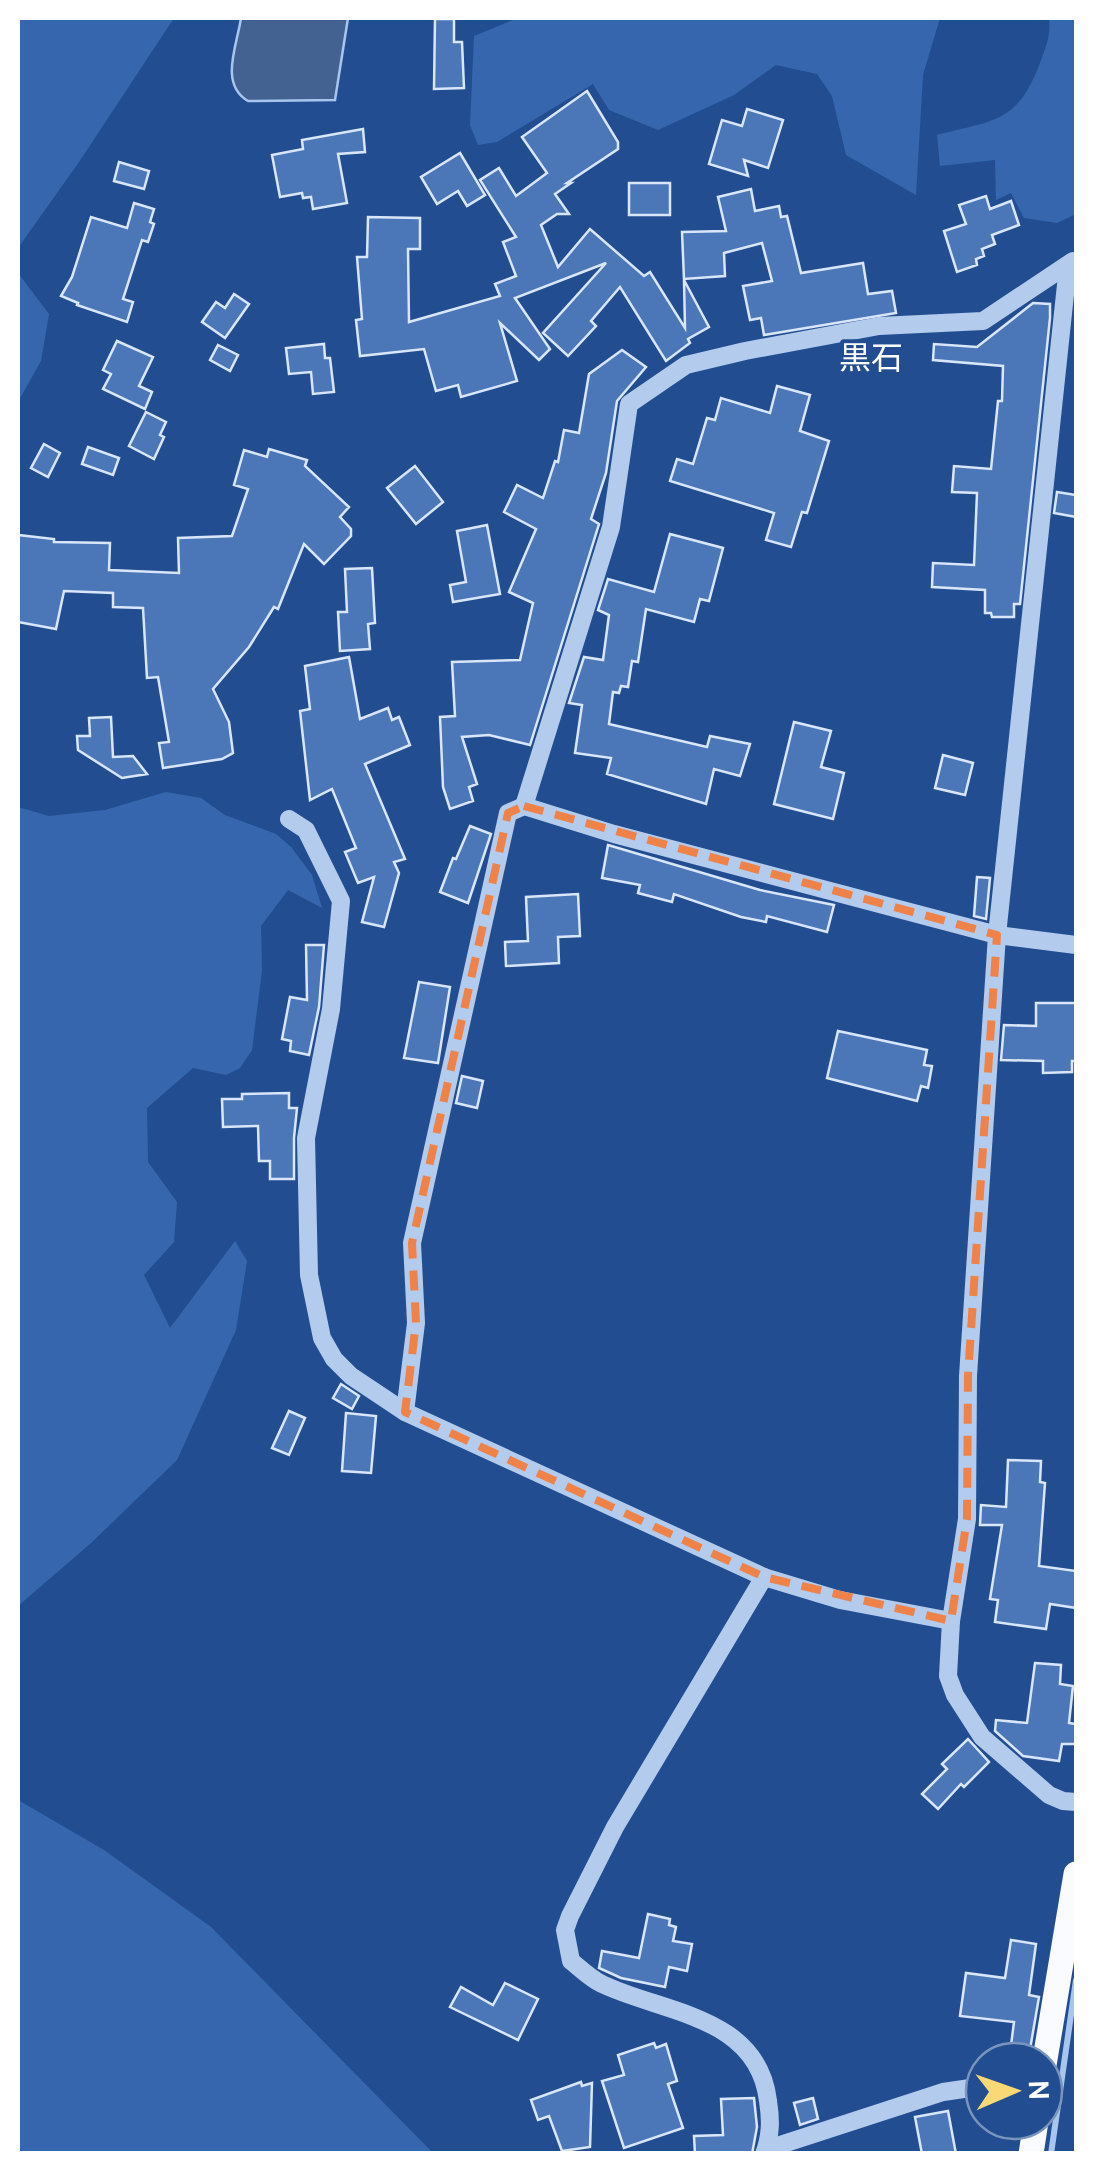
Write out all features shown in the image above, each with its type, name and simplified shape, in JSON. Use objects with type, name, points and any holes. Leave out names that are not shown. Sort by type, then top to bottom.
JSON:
[{"type":"main road","points":[[1048,2041],[1076,1874]]},
{"type":"street","points":[[524,806],[611,526],[629,404],[686,366],[745,350],[880,326],[983,321],[1072,262]]},
{"type":"street","points":[[1072,262],[996,935],[969,1359],[968,1519],[951,1621],[948,1676],[982,1737],[1048,1795],[1063,1802],[1076,1802]]},
{"type":"street","points":[[405,1412],[416,1323],[412,1243],[508,813],[524,806],[614,834],[996,935],[1076,945]]},
{"type":"street","points":[[289,818],[306,830],[341,901],[331,1009],[306,1138],[309,1275],[322,1338],[334,1359],[351,1376],[405,1412],[764,1578],[840,1600],[951,1621]]},
{"type":"street","points":[[764,1578],[615,1827],[565,1930],[572,1961],[602,1984],[699,2018],[734,2039],[748,2054],[767,2090],[772,2125],[766,2150]]},
{"type":"street","points":[[766,2150],[943,2092],[964,2089]]},
{"type":"highlighted area","points":[[524,806],[997,935],[968,1376],[967,1519],[951,1621],[764,1577],[405,1412],[416,1323],[412,1243],[508,813]]},
{"type":"shaded area","points":[[18,18],[174,18],[18,248]]},
{"type":"shaded area","points":[[241,18],[348,18],[335,100],[248,101],[239,94],[232,64]]},
{"type":"shaded area","points":[[518,18],[940,18],[923,75],[916,195],[846,155],[832,96],[817,74],[776,65],[734,95],[658,130],[609,110],[593,84],[497,142],[478,145],[470,125],[474,36]]},
{"type":"shaded area","points":[[1049,18],[1076,18],[1076,214],[1057,223],[1024,218],[1011,193],[996,200],[995,160],[940,166],[937,135],[989,122],[1012,109],[1040,63],[1049,35]]},
{"type":"shaded area","points":[[18,273],[49,314],[41,361],[18,402]]},
{"type":"shaded area","points":[[166,792],[201,798],[225,815],[276,834],[312,875],[322,908],[288,890],[261,926],[262,971],[252,1050],[240,1068],[226,1075],[193,1068],[147,1108],[148,1162],[177,1202],[174,1242],[144,1275],[170,1328],[235,1241],[247,1261],[236,1330],[177,1460],[18,1606],[18,807],[49,816],[105,810]]},
{"type":"shaded area","points":[[18,1800],[104,1850],[211,1927],[433,2153],[18,2153]]},
{"type":"building","points":[[435,19],[454,19],[454,42],[462,42],[464,88],[434,89]]},
{"type":"building","points":[[587,91],[618,142],[618,149],[555,194],[569,214],[557,214],[541,225],[558,267],[590,229],[644,276],[650,272],[685,328],[684,280],[709,327],[688,339],[690,343],[666,361],[620,287],[591,321],[596,326],[568,356],[543,333],[606,263],[515,298],[550,349],[539,360],[500,323],[517,381],[461,397],[458,385],[436,391],[424,349],[360,356],[356,320],[362,319],[357,257],[367,257],[368,217],[420,218],[420,249],[408,249],[409,322],[500,296],[495,284],[516,276],[503,242],[516,237],[480,180],[499,168],[516,196],[547,173],[522,137]]},
{"type":"building","points":[[747,109],[783,120],[768,168],[744,160],[748,176],[709,164],[722,120],[742,126]]},
{"type":"building","points":[[363,129],[365,152],[338,154],[347,203],[313,209],[311,197],[303,198],[302,193],[280,197],[272,155],[303,149],[302,140]]},
{"type":"building","points":[[460,153],[485,195],[467,206],[458,191],[437,204],[421,177]]},
{"type":"building","points":[[119,162],[149,171],[144,189],[114,181]]},
{"type":"building","points":[[629,183],[670,183],[670,215],[629,215]]},
{"type":"building","points":[[751,189],[755,211],[779,206],[781,217],[787,216],[801,273],[863,263],[868,294],[892,291],[896,313],[764,335],[761,318],[750,320],[743,286],[772,281],[762,243],[724,253],[725,276],[684,279],[682,232],[726,231],[718,197]]},
{"type":"building","points":[[986,196],[990,209],[1011,201],[1019,225],[992,235],[995,244],[982,249],[984,256],[976,259],[977,265],[957,272],[944,231],[966,224],[959,205]]},
{"type":"building","points":[[134,203],[154,209],[150,222],[154,224],[148,242],[142,240],[123,299],[133,302],[127,322],[61,296],[72,277],[91,217],[127,228]]},
{"type":"building","points":[[234,294],[249,304],[225,338],[202,322],[216,302],[225,308]]},
{"type":"building","points":[[1033,303],[1050,304],[1050,318],[1020,604],[1014,604],[1014,617],[992,617],[985,613],[985,590],[932,587],[933,563],[974,565],[977,493],[952,492],[954,466],[991,469],[998,401],[1002,401],[1003,366],[933,360],[934,344],[977,347]]},
{"type":"building","points":[[117,341],[153,357],[139,386],[152,392],[145,409],[103,389],[111,374],[103,370]]},
{"type":"building","points":[[324,344],[325,358],[330,358],[334,392],[313,394],[311,372],[289,374],[286,348]]},
{"type":"building","points":[[218,345],[238,355],[230,371],[210,360]]},
{"type":"building","points":[[622,350],[646,367],[617,401],[606,473],[591,519],[599,524],[530,745],[489,735],[462,737],[477,784],[469,787],[473,801],[450,809],[443,787],[440,717],[455,716],[452,662],[520,660],[533,603],[509,592],[536,529],[504,512],[517,485],[543,498],[555,461],[558,462],[564,430],[579,433],[589,374]]},
{"type":"building","points":[[777,386],[810,395],[800,431],[829,441],[807,513],[802,512],[791,547],[766,540],[774,513],[670,481],[677,459],[693,464],[707,418],[715,420],[721,398],[770,413]]},
{"type":"building","points":[[146,412],[166,422],[154,459],[129,446]]},
{"type":"building","points":[[44,444],[60,453],[48,477],[31,468]]},
{"type":"building","points":[[88,447],[119,458],[113,475],[82,464]]},
{"type":"building","points":[[269,449],[307,460],[305,466],[349,507],[340,517],[351,529],[351,536],[324,564],[304,544],[278,609],[274,607],[249,647],[213,689],[229,722],[233,753],[222,759],[163,768],[159,743],[169,742],[158,677],[147,678],[143,608],[113,607],[113,593],[64,591],[56,629],[18,622],[18,535],[54,542],[110,543],[109,570],[179,573],[178,538],[232,536],[248,489],[234,485],[244,450],[267,457]]},
{"type":"building","points":[[415,466],[443,502],[416,524],[387,488]]},
{"type":"building","points":[[1057,492],[1076,495],[1076,517],[1054,513]]},
{"type":"building","points":[[487,525],[500,594],[453,602],[450,585],[466,582],[457,531]]},
{"type":"building","points":[[670,534],[723,548],[709,601],[700,599],[694,622],[646,609],[638,662],[632,661],[628,687],[621,686],[619,693],[613,692],[609,724],[707,747],[710,736],[750,744],[740,776],[714,769],[706,804],[607,774],[611,758],[575,753],[582,705],[569,703],[584,657],[603,660],[609,615],[598,610],[608,579],[654,592]]},
{"type":"building","points":[[372,568],[375,623],[368,624],[370,649],[340,651],[338,612],[347,612],[345,569]]},
{"type":"building","points":[[349,657],[360,719],[388,708],[392,720],[399,717],[410,745],[365,764],[405,859],[394,862],[399,873],[384,927],[362,922],[374,877],[358,883],[345,852],[356,848],[332,789],[310,800],[300,711],[310,709],[305,666]]},
{"type":"building","points":[[111,717],[113,757],[133,756],[147,774],[122,778],[78,750],[77,736],[90,736],[89,718]]},
{"type":"building","points":[[794,722],[831,731],[821,767],[844,773],[833,819],[774,804]]},
{"type":"building","points":[[943,755],[973,763],[965,795],[935,788]]},
{"type":"building","points":[[470,826],[491,834],[468,903],[440,892]]},
{"type":"building","points":[[608,845],[760,890],[834,905],[827,932],[767,916],[766,922],[741,917],[674,894],[672,902],[638,893],[640,885],[602,878]]},
{"type":"building","points":[[977,877],[990,878],[986,919],[974,916]]},
{"type":"building","points":[[578,894],[580,936],[558,937],[559,963],[506,966],[505,942],[528,941],[526,897]]},
{"type":"building","points":[[306,945],[324,945],[319,1007],[309,1055],[290,1051],[291,1041],[282,1039],[290,997],[307,1000]]},
{"type":"building","points":[[419,982],[450,987],[438,1063],[404,1058]]},
{"type":"building","points":[[1036,1003],[1076,1003],[1076,1061],[1072,1061],[1072,1072],[1043,1073],[1043,1061],[1001,1060],[1004,1025],[1036,1026]]},
{"type":"building","points":[[838,1031],[927,1050],[924,1065],[932,1066],[928,1088],[921,1086],[917,1101],[827,1078]]},
{"type":"building","points":[[462,1076],[483,1081],[477,1108],[456,1103]]},
{"type":"building","points":[[289,1093],[289,1108],[297,1108],[294,1179],[270,1179],[270,1161],[259,1161],[258,1126],[223,1127],[222,1099],[242,1099],[242,1094]]},
{"type":"building","points":[[341,1384],[359,1396],[352,1409],[333,1398]]},
{"type":"building","points":[[289,1411],[305,1418],[289,1455],[272,1448]]},
{"type":"building","points":[[346,1413],[376,1416],[371,1473],[342,1471]]},
{"type":"building","points":[[1008,1460],[1041,1461],[1040,1482],[1045,1483],[1039,1566],[1076,1571],[1076,1608],[1050,1604],[1046,1629],[995,1622],[998,1600],[990,1599],[1002,1525],[980,1525],[981,1505],[1006,1507]]},
{"type":"building","points":[[1035,1663],[1061,1665],[1060,1684],[1073,1686],[1069,1723],[1076,1724],[1076,1744],[1062,1744],[1059,1761],[1023,1756],[995,1731],[996,1720],[1027,1723]]},
{"type":"building","points":[[968,1739],[989,1762],[938,1809],[922,1794],[947,1769],[942,1764]]},
{"type":"building","points":[[648,1914],[670,1919],[669,1925],[676,1927],[673,1941],[692,1944],[687,1971],[669,1967],[665,1987],[621,1978],[599,1968],[602,1951],[639,1958]]},
{"type":"building","points":[[1011,1940],[1036,1944],[1029,1995],[1039,1997],[1031,2041],[1012,2041],[1014,2022],[960,2016],[966,1973],[1005,1978]]},
{"type":"building","points":[[505,1983],[538,1999],[518,2040],[450,2007],[461,1987],[493,2005]]},
{"type":"building","points":[[654,2043],[656,2048],[666,2044],[677,2081],[668,2084],[683,2128],[624,2148],[602,2081],[624,2075],[618,2055]]},
{"type":"building","points":[[581,2082],[582,2086],[592,2083],[590,2147],[562,2151],[549,2116],[538,2120],[531,2100]]},
{"type":"building","points":[[754,2098],[757,2127],[752,2154],[695,2154],[694,2136],[723,2135],[721,2099]]},
{"type":"building","points":[[813,2098],[818,2119],[800,2125],[794,2103]]},
{"type":"building","points":[[948,2111],[956,2154],[922,2154],[915,2117]]},
{"type":"waterway","points":[[1051,2154],[1076,1980]]},
{"type":"district","name":"黒石","points":[[871,357]]}]
